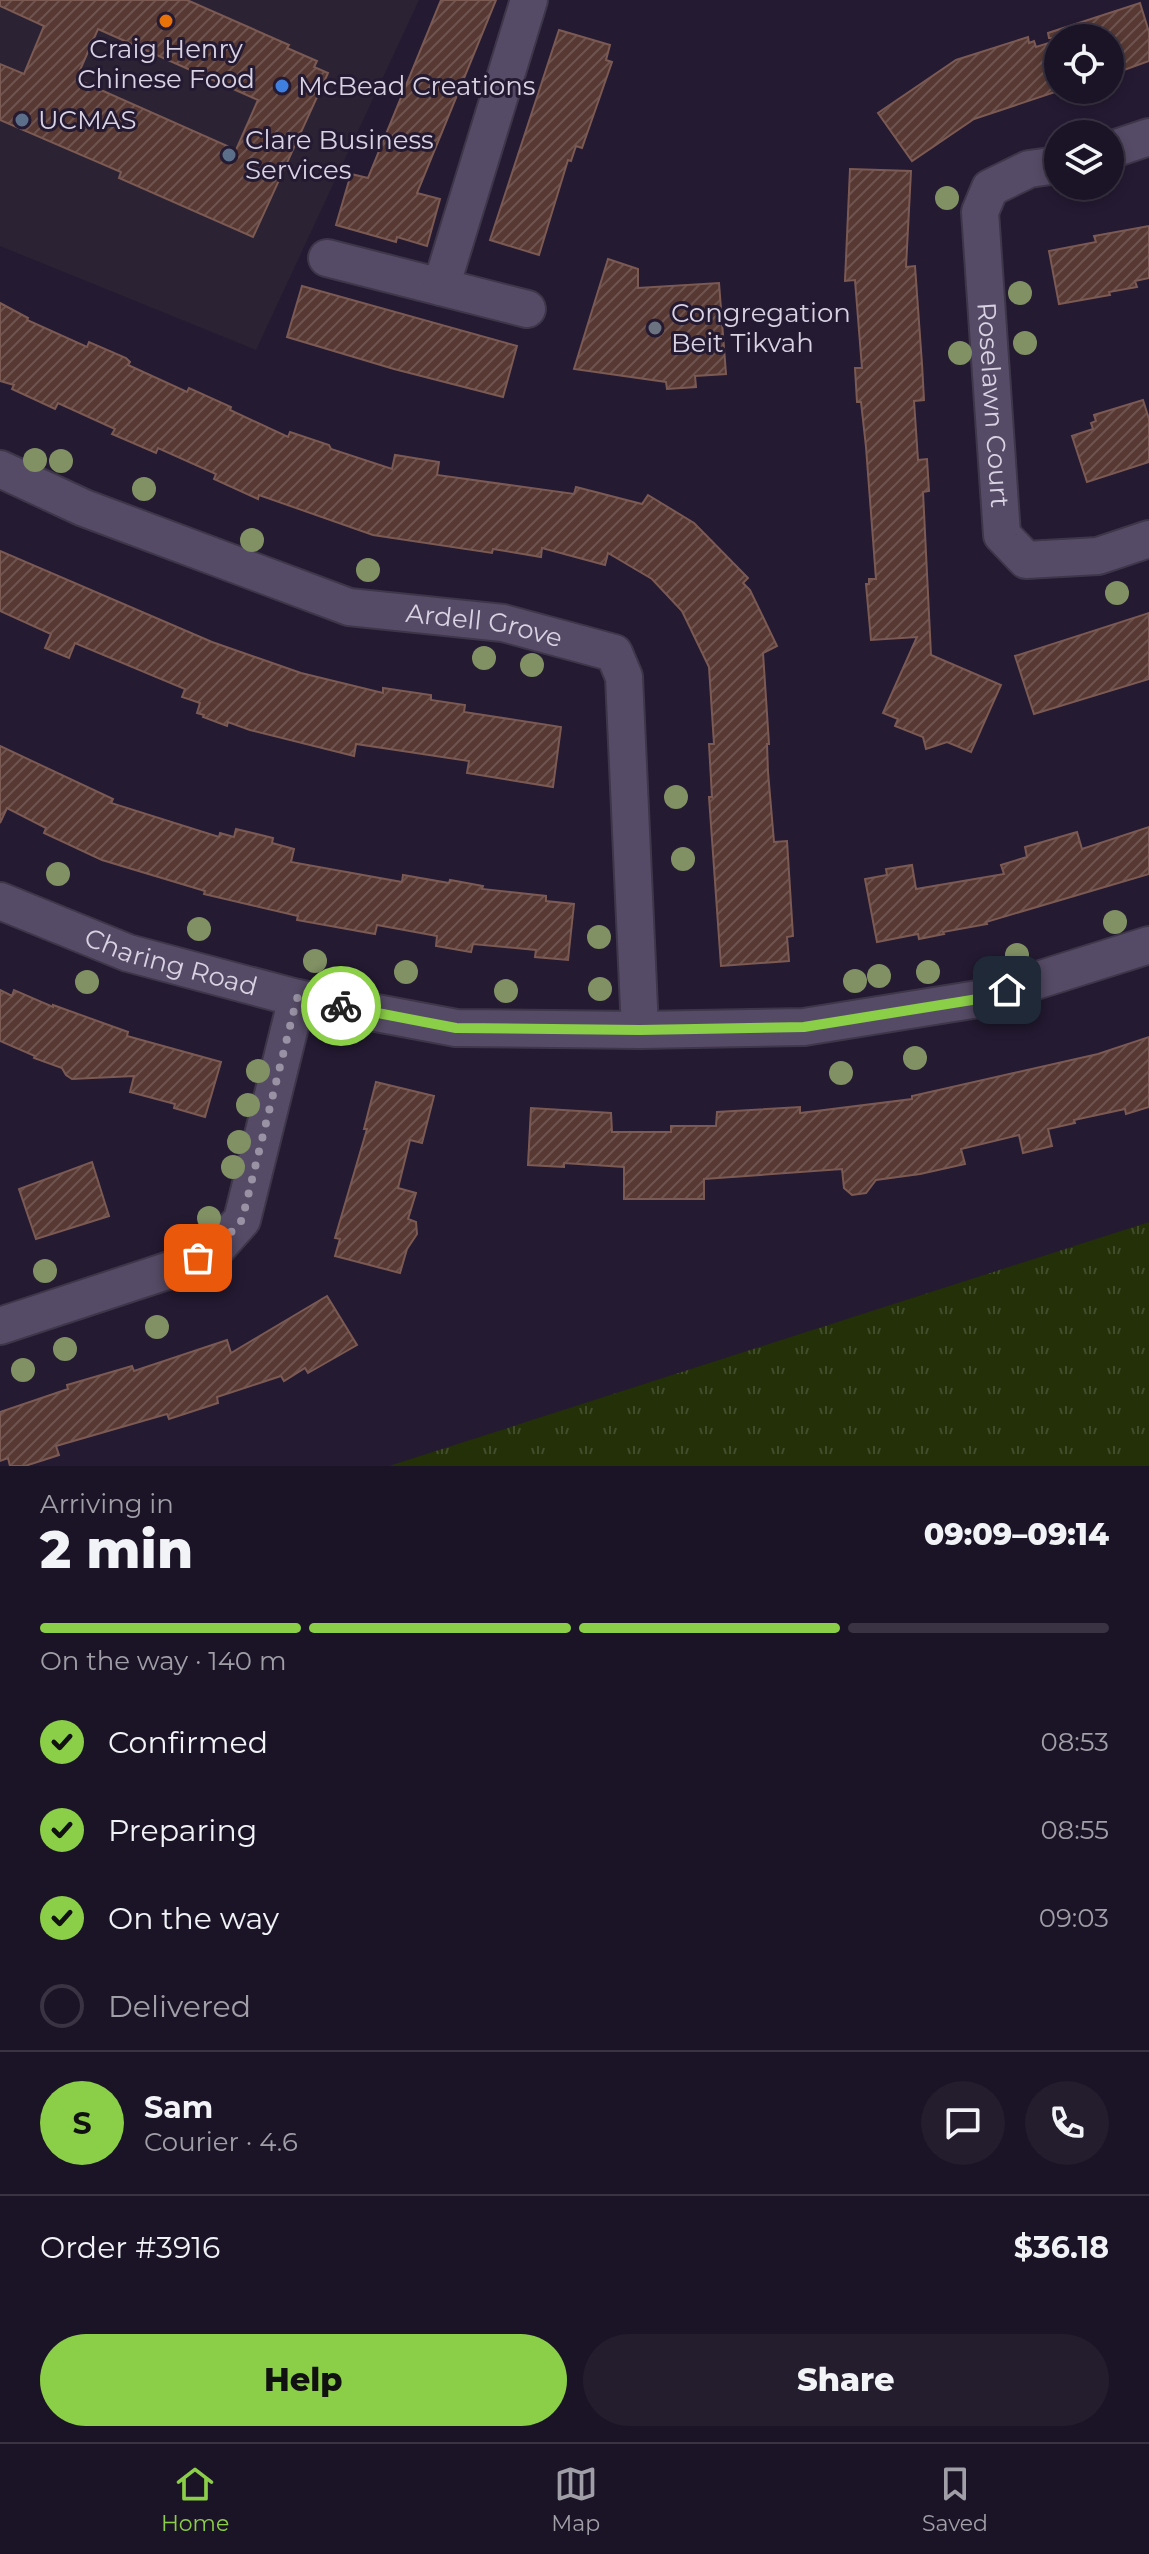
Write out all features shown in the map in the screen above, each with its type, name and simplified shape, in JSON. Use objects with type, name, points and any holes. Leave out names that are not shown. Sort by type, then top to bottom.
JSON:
[{"type":"street","points":[[441,287],[529,0]]},
{"type":"street","points":[[1124,145],[1149,137]]},
{"type":"street","name":"Roselawn Court","points":[[1044,167],[1029,169],[990,188],[980,212],[1002,535],[1026,560],[1098,556],[1149,539]]},
{"type":"street","points":[[327,258],[527,309]]},
{"type":"street","name":"Ardell Grove","points":[[0,469],[84,508],[349,607],[503,623],[614,653],[624,677],[640,1030]]},
{"type":"street","name":"Charing Road","points":[[0,901],[128,953],[297,998],[456,1028],[640,1030],[804,1027],[978,999],[1149,945]]},
{"type":"street","points":[[0,1326],[179,1267],[217,1248],[242,1220],[297,998]]},
{"type":"shaded area","points":[[0,0],[419,0],[256,350],[0,246]]},
{"type":"green space","points":[[1149,1222],[1149,1466],[389,1466]]},
{"type":"building","points":[[0,0],[187,0],[289,45],[287,48],[317,61],[314,67],[328,73],[253,237],[119,178],[121,172],[0,120],[0,64],[24,74],[44,26],[0,6]],"holes":[[[98,29],[258,100],[236,150],[76,79]]]},
{"type":"building","points":[[441,0],[496,0],[417,193],[440,199],[427,246],[397,237],[396,242],[336,225],[351,174],[368,178]]},
{"type":"building","points":[[1140,3],[1149,32],[1149,61],[1124,70],[1124,24],[1076,24]]},
{"type":"building","points":[[559,30],[610,45],[606,60],[612,62],[582,148],[576,146],[571,161],[568,160],[539,255],[490,240]]},
{"type":"building","points":[[1028,37],[1029,43],[1034,41],[1036,47],[1044,44],[1044,96],[974,119],[912,161],[878,113],[956,60]]},
{"type":"building","points":[[850,169],[911,171],[906,267],[915,266],[922,364],[924,400],[914,401],[918,460],[927,459],[929,491],[923,492],[931,655],[1001,685],[971,752],[947,742],[926,749],[923,737],[895,726],[898,719],[883,713],[917,637],[871,640],[866,584],[869,584],[869,579],[876,579],[866,447],[861,402],[857,402],[855,368],[862,368],[855,280],[845,281]]},
{"type":"building","points":[[1149,226],[1149,278],[1135,281],[1137,287],[1109,292],[1110,295],[1059,304],[1049,251],[1096,242],[1094,236]]},
{"type":"building","name":"Congregation Beit Tikvah","points":[[608,259],[638,269],[638,288],[719,283],[726,374],[695,376],[696,387],[667,389],[666,382],[574,369]]},
{"type":"building","points":[[302,286],[517,346],[503,397],[287,337]]},
{"type":"building","points":[[0,303],[27,320],[87,347],[89,342],[126,358],[130,362],[128,365],[187,392],[189,388],[288,437],[290,432],[392,469],[395,455],[439,462],[437,475],[574,494],[576,487],[642,504],[648,495],[694,523],[748,578],[743,583],[750,590],[777,646],[763,653],[774,842],[787,841],[793,936],[787,937],[789,961],[721,966],[709,797],[712,797],[709,744],[714,744],[709,667],[682,611],[652,579],[608,553],[605,565],[542,548],[541,557],[373,535],[259,495],[258,499],[214,479],[216,474],[158,448],[156,453],[112,434],[115,429],[58,403],[55,409],[12,389],[14,385],[0,381]]},
{"type":"building","points":[[1143,400],[1149,419],[1149,462],[1087,482],[1072,436],[1093,429],[1091,423],[1096,421],[1094,415]]},
{"type":"building","points":[[0,551],[212,642],[301,673],[383,693],[383,688],[431,695],[431,700],[465,705],[464,712],[561,727],[553,787],[467,773],[469,761],[356,744],[354,756],[228,722],[227,726],[203,717],[197,713],[200,703],[182,697],[185,689],[75,643],[69,658],[45,648],[51,634],[0,611]]},
{"type":"building","points":[[1149,613],[1149,679],[1034,714],[1015,656]]},
{"type":"building","points":[[0,746],[113,799],[111,803],[219,837],[220,833],[234,837],[236,829],[273,838],[272,843],[294,849],[291,862],[402,882],[403,875],[449,883],[450,880],[483,886],[482,889],[546,896],[546,901],[574,904],[568,960],[535,957],[536,950],[473,944],[471,952],[436,946],[437,936],[377,925],[375,934],[297,920],[298,916],[204,894],[205,891],[102,860],[44,833],[46,828],[7,808],[0,823]]},
{"type":"building","points":[[1149,827],[1149,874],[987,924],[919,939],[918,934],[877,942],[865,879],[887,875],[886,869],[912,865],[916,889],[1004,874],[1001,865],[1027,857],[1025,847],[1077,832],[1082,849]]},
{"type":"building","points":[[0,990],[12,996],[14,990],[53,1007],[128,1032],[127,1036],[221,1062],[205,1117],[174,1108],[175,1104],[130,1092],[134,1076],[72,1079],[62,1068],[0,1041]]},
{"type":"building","points":[[1149,1037],[1149,1107],[1126,1114],[1125,1109],[1074,1120],[1075,1123],[1048,1129],[1052,1146],[1023,1153],[1019,1135],[961,1149],[965,1164],[876,1180],[866,1193],[852,1195],[844,1188],[842,1169],[704,1179],[704,1199],[624,1199],[624,1167],[564,1163],[564,1167],[528,1165],[531,1108],[611,1113],[612,1132],[671,1132],[671,1126],[716,1126],[717,1112],[800,1107],[800,1113],[912,1099],[912,1096],[1098,1054]]},
{"type":"building","points":[[376,1082],[434,1096],[422,1143],[410,1140],[398,1188],[416,1193],[408,1219],[416,1222],[417,1234],[407,1249],[400,1273],[335,1256],[340,1239],[335,1238],[367,1129],[364,1129]]},
{"type":"building","points":[[92,1162],[109,1216],[36,1239],[19,1189]]},
{"type":"building","points":[[327,1296],[357,1345],[308,1373],[305,1368],[284,1381],[281,1376],[217,1397],[218,1403],[169,1419],[167,1414],[56,1446],[59,1455],[25,1466],[10,1466],[8,1458],[0,1461],[0,1412],[68,1389],[67,1385],[132,1366],[134,1371],[227,1340],[231,1353]]},
{"type":"way so far","points":[[198,1258],[217,1248],[242,1220],[297,998],[341,1006]]},
{"type":"place","name":"Craig Henry Chinese Food","points":[[166,21]]},
{"type":"place","name":"McBead Creations","points":[[282,86]]},
{"type":"place","name":"UCMAS","points":[[22,120]]},
{"type":"place","name":"Clare Business Services","points":[[229,155]]},
{"type":"place","name":"Congregation Beit Tikvah","points":[[655,328]]},
{"type":"route","points":[[341,1006],[456,1028],[640,1030],[804,1027],[978,999],[1007,990]]}]
